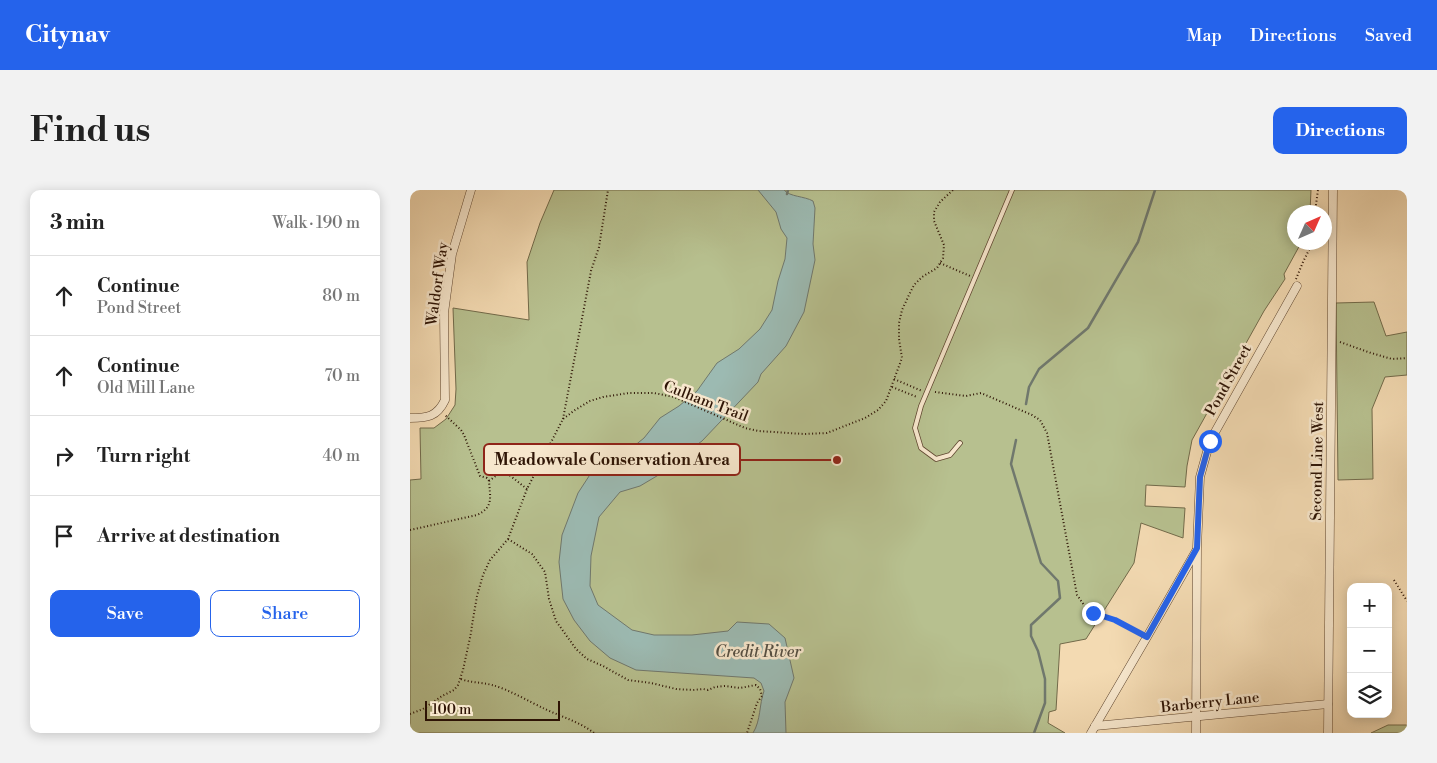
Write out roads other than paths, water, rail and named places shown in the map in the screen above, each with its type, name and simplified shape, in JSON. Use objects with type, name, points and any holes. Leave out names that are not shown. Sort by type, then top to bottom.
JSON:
[{"type":"street","name":"Waldorf Way","points":[[410,418],[422,418],[432,415],[440,410],[444,400],[444,313],[452,254],[472,190]]},
{"type":"street","name":"Second Line West","points":[[1328,733],[1333,190]]},
{"type":"street","name":"Pond Street","points":[[1196,733],[1197,548],[1200,477],[1210,441],[1297,286]]},
{"type":"street","points":[[1093,730],[1197,548]]},
{"type":"street","name":"Barberry Lane","points":[[1093,730],[1196,717],[1328,704]]},
{"type":"lane","points":[[960,443],[950,455],[936,459],[921,448],[915,428],[927,392],[1012,190]]},
{"type":"water","name":"Credit River","points":[[758,190],[784,190],[790,194],[813,201],[815,208],[813,244],[815,260],[804,312],[786,346],[761,374],[758,382],[702,441],[680,457],[672,467],[640,486],[620,492],[599,517],[591,556],[590,586],[598,605],[632,630],[654,635],[692,635],[728,631],[737,622],[769,624],[785,638],[794,678],[785,702],[786,733],[753,733],[764,691],[761,683],[754,678],[636,670],[610,658],[590,641],[574,620],[563,599],[559,562],[562,535],[578,493],[593,470],[628,451],[644,438],[660,418],[679,406],[697,391],[717,363],[739,349],[760,329],[772,310],[785,259],[787,238],[781,229],[776,212]]},
{"type":"waterway","points":[[787,194],[788,190]]},
{"type":"waterway","points":[[1026,404],[1029,387],[1039,369],[1088,328],[1138,242],[1155,190]]},
{"type":"waterway","points":[[1016,440],[1011,464],[1041,563],[1058,581],[1060,598],[1031,625],[1031,636],[1038,651],[1045,679],[1045,703],[1034,733]]},
{"type":"place","name":"Meadowvale Conservation Area","points":[[837,460]]}]
